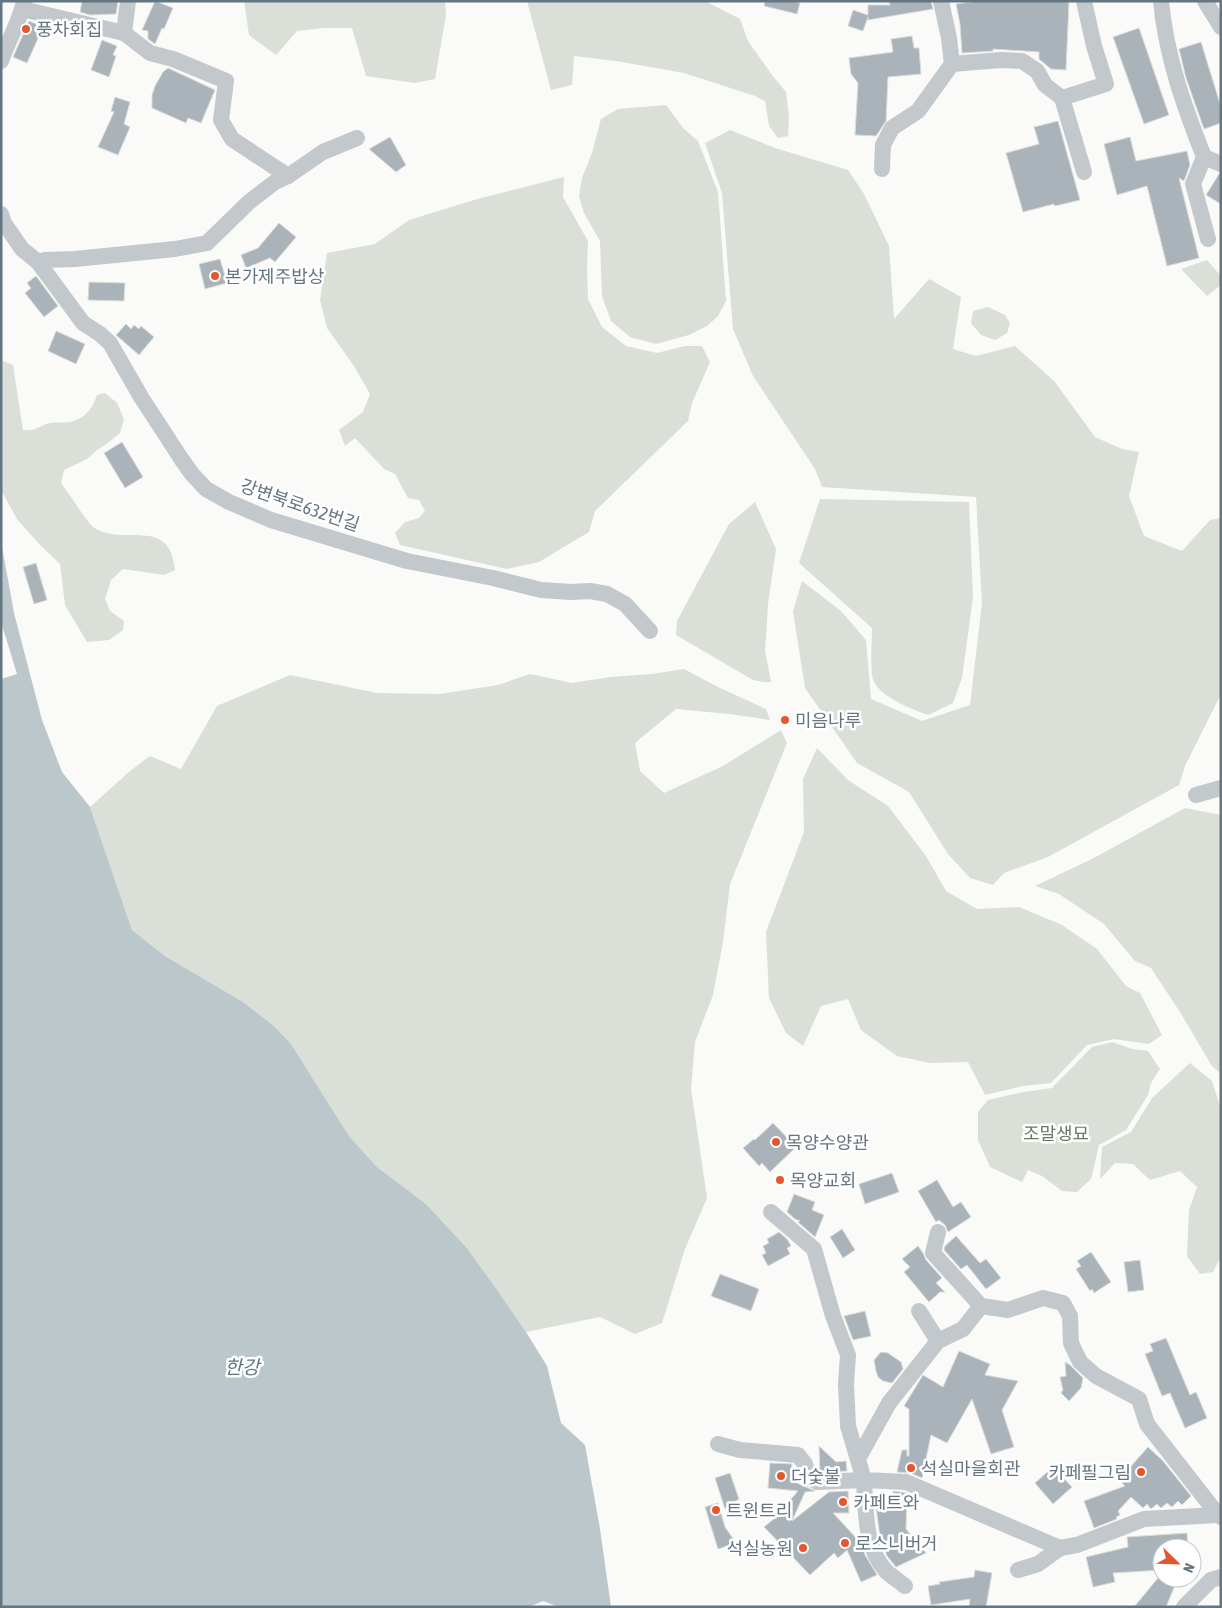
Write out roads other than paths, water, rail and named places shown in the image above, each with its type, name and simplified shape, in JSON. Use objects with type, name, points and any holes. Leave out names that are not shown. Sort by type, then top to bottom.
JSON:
[{"type":"street","points":[[124,33],[128,1]]},
{"type":"street","points":[[882,169],[883,145],[892,128],[918,111],[952,64],[949,38],[941,1]]},
{"type":"street","points":[[1062,98],[1106,84],[1094,46],[1084,1]]},
{"type":"street","points":[[1161,1],[1172,67],[1204,157],[1193,184],[1208,239]]},
{"type":"street","points":[[1205,1],[1221,27]]},
{"type":"street","points":[[1,61],[23,5],[124,33],[150,53],[173,59],[226,81],[220,120],[232,139],[288,176]]},
{"type":"street","points":[[952,64],[1001,60],[1022,61],[1037,71],[1045,85],[1062,98],[1084,172]]},
{"type":"street","points":[[38,262],[176,249],[207,243],[249,202],[274,182],[288,176],[323,152],[357,138]]},
{"type":"street","points":[[1204,157],[1221,164]]},
{"type":"street","name":"강변북로632번길","points":[[1,214],[4,223],[22,249],[38,262],[83,323],[110,343],[182,460],[200,483],[211,492],[271,520],[407,561],[493,578],[540,590],[557,592],[590,591],[607,594],[624,604],[650,630]]},
{"type":"street","points":[[1196,795],[1221,788]]},
{"type":"street","points":[[771,1212],[814,1249],[833,1316],[848,1355],[846,1384],[848,1426],[864,1480],[867,1526],[871,1547],[885,1570],[905,1586]]},
{"type":"street","points":[[938,1232],[934,1253],[981,1306],[1008,1310],[1043,1298],[1063,1303],[1070,1316],[1071,1343],[1080,1362],[1096,1376],[1139,1399],[1147,1424],[1220,1516]]},
{"type":"street","points":[[858,1459],[889,1404],[938,1341],[963,1329],[981,1306]]},
{"type":"street","points":[[919,1311],[938,1341]]},
{"type":"street","points":[[718,1444],[740,1450],[798,1455],[805,1464],[809,1478],[817,1482],[864,1480],[906,1482],[1060,1548]]},
{"type":"street","points":[[1018,1570],[1038,1564],[1060,1548],[1077,1545],[1144,1519],[1220,1516]]},
{"type":"street","points":[[1184,1607],[1211,1580],[1221,1577]]},
{"type":"water","name":"한강","points":[[1,541],[14,613],[42,720],[62,772],[90,807],[132,930],[165,956],[243,1002],[273,1025],[291,1044],[349,1136],[377,1167],[426,1204],[466,1247],[497,1290],[547,1366],[561,1423],[585,1445],[611,1607],[559,1607],[543,1601],[529,1607],[1,1607]]},
{"type":"place","name":"풍차회집","points":[[26,29]]},
{"type":"place","name":"본가제주밥상","points":[[215,276]]},
{"type":"place","name":"미음나루","points":[[785,720]]},
{"type":"place","name":"목양수양관","points":[[776,1142]]},
{"type":"place","name":"목양교회","points":[[780,1180]]},
{"type":"place","name":"석실마을회관","points":[[911,1468]]},
{"type":"place","name":"카페필그림","points":[[1141,1472]]},
{"type":"place","name":"더숯불","points":[[781,1476]]},
{"type":"place","name":"카페트와","points":[[843,1502]]},
{"type":"place","name":"트윈트리","points":[[716,1510]]},
{"type":"place","name":"로스니버거","points":[[845,1543]]},
{"type":"place","name":"석실농원","points":[[803,1548]]},
{"type":"park label","name":"조말생묘","points":[[1056,1133]]}]
